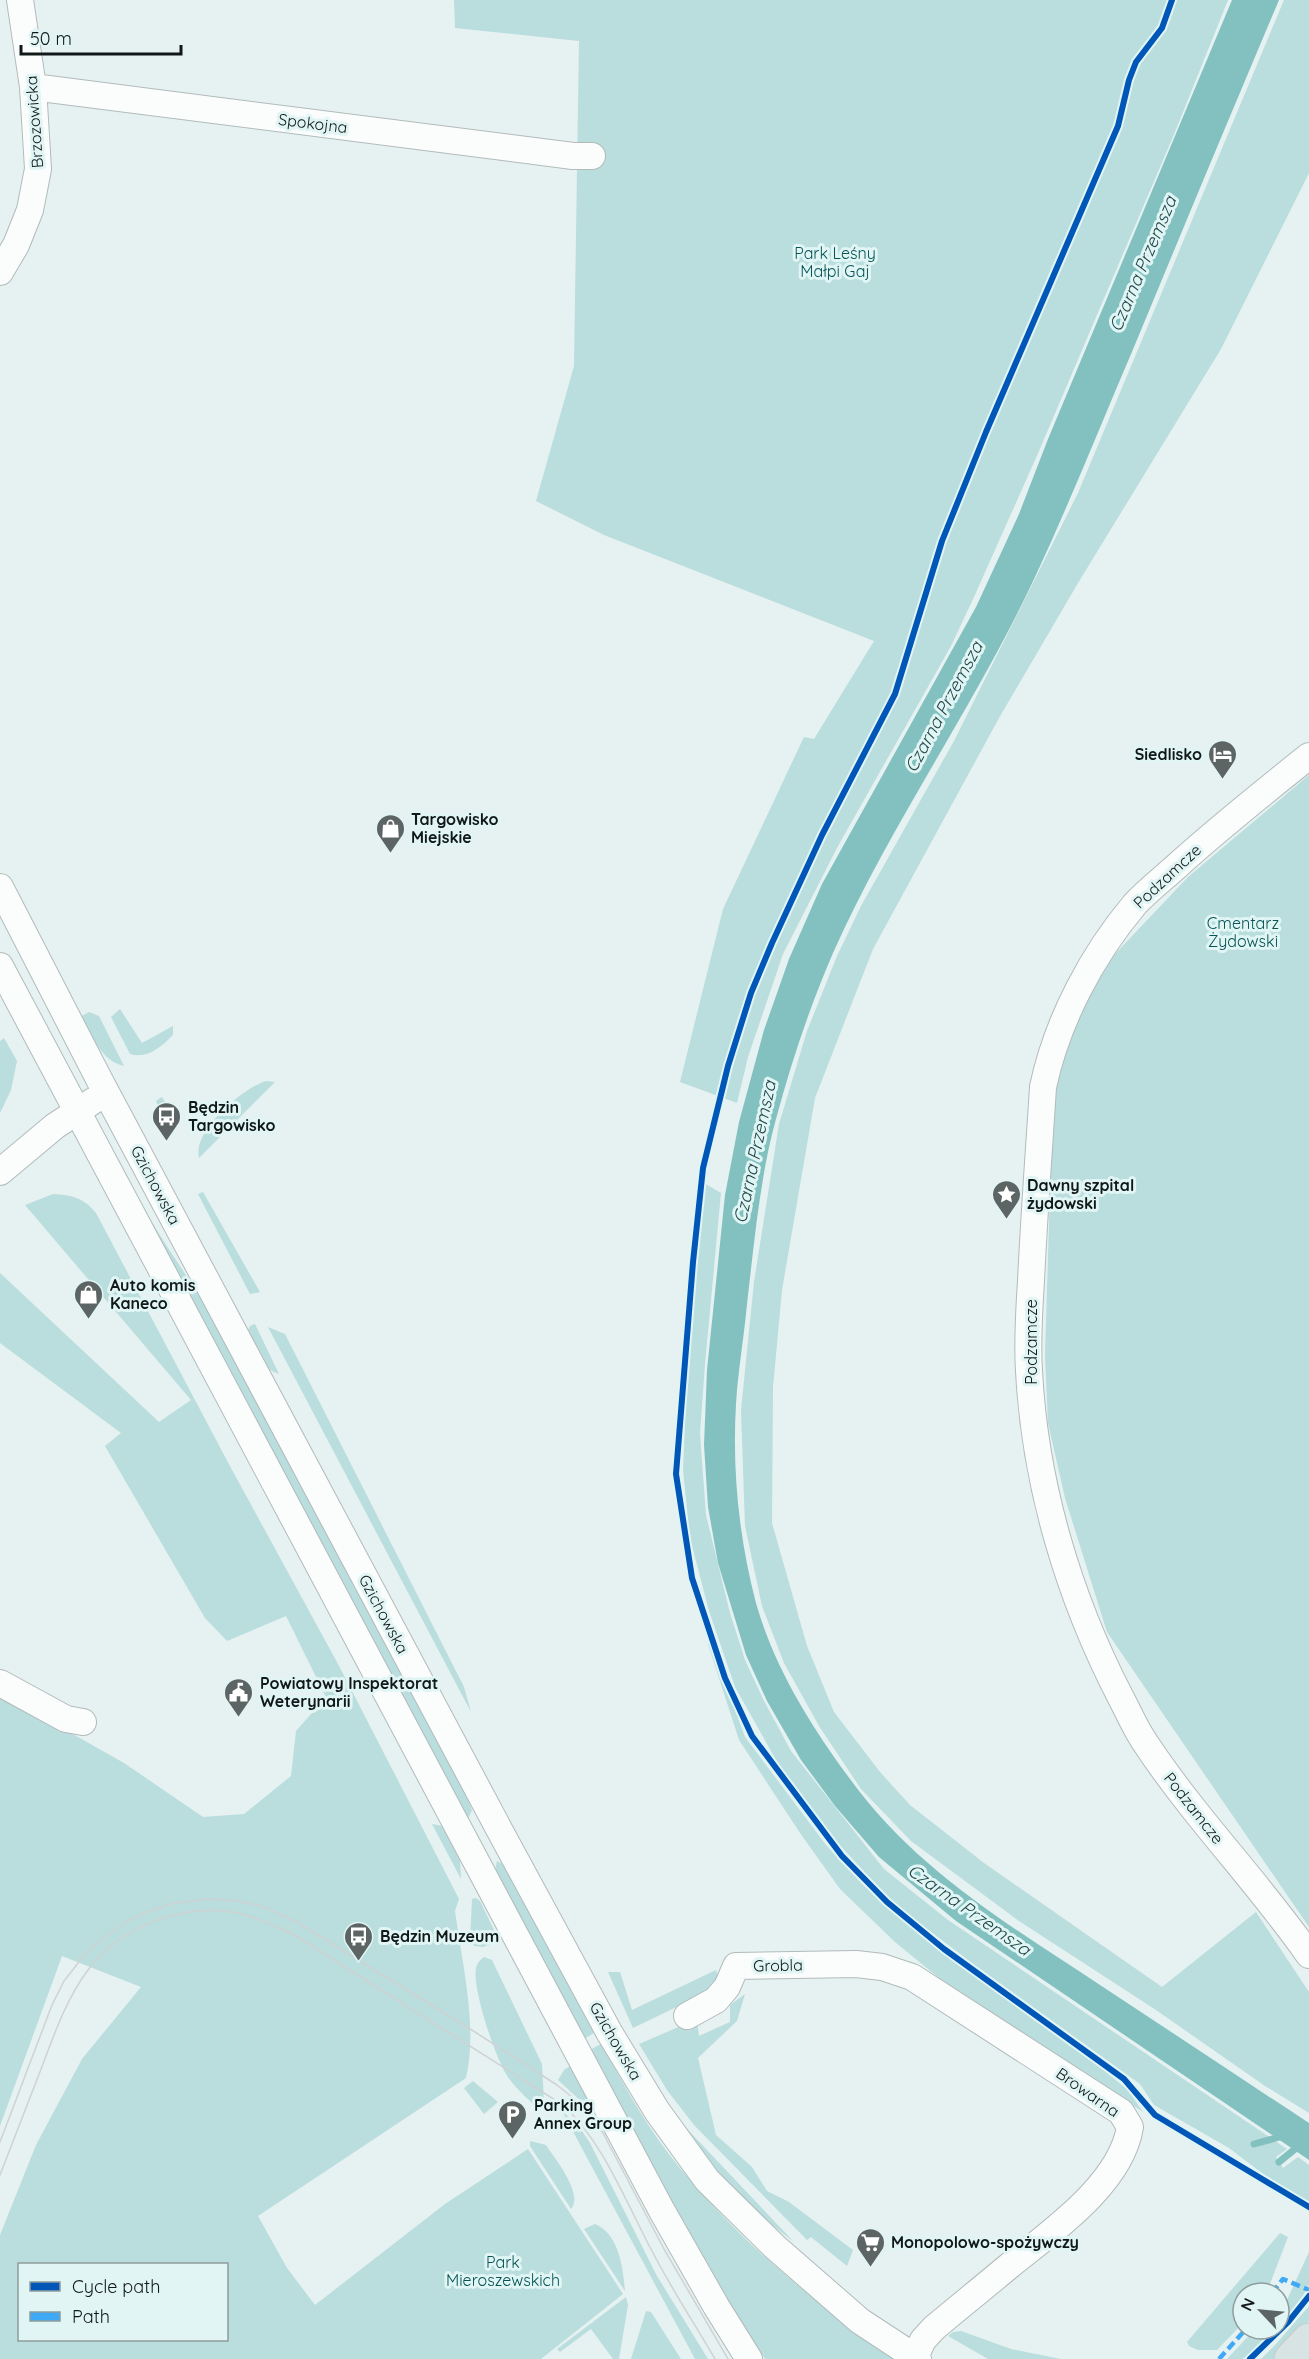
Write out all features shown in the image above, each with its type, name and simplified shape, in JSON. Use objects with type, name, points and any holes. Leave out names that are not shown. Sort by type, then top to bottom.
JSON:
[{"type":"main road","points":[[1291,2359],[1309,2340]]},
{"type":"street","name":"Brzozowicka","points":[[0,272],[16,245],[30,210],[38,170],[33,87],[20,0]]},
{"type":"street","name":"Spokojna","points":[[33,87],[573,156],[592,156]]},
{"type":"street","name":"Podzamcze","points":[[1309,756],[1217,830],[1137,902],[1099,954],[1060,1030],[1048,1062],[1043,1087],[1029,1329],[1029,1372],[1034,1425],[1047,1497],[1079,1604],[1103,1663],[1144,1742],[1207,1825],[1280,1914],[1309,1955]]},
{"type":"street","name":"Gzichowska","points":[[0,887],[107,1093],[500,1831],[609,2032],[657,2111],[707,2180],[776,2247],[860,2320],[917,2358]]},
{"type":"street","name":"Gzichowska","points":[[0,966],[662,2211],[749,2359]]},
{"type":"street","points":[[0,1172],[55,1126],[107,1093]]},
{"type":"street","points":[[0,1683],[66,1719],[83,1722]]},
{"type":"street","points":[[468,1848],[500,1831]]},
{"type":"street","name":"Browarna","points":[[856,1964],[882,1967],[912,1977],[1121,2112],[1130,2127],[1128,2142],[1112,2170],[1087,2198],[1064,2221],[934,2328],[923,2340],[917,2358]]},
{"type":"street","name":"Grobla","points":[[687,2016],[716,2000],[727,1987],[736,1966],[856,1964]]},
{"type":"green space","name":"Park Leśny Małpi Gaj","points":[[454,0],[1228,0],[1175,132],[974,597],[951,646],[838,846],[783,954],[748,1057],[737,1103],[680,1082],[723,909],[804,737],[814,739],[874,641],[604,535],[536,501],[574,366],[579,41],[455,28]]},
{"type":"green space","points":[[1284,0],[1309,0],[1309,173],[1221,349],[1078,583],[999,718],[873,949],[815,1098],[782,1290],[773,1387],[772,1523],[807,1646],[834,1712],[880,1772],[910,1805],[984,1863],[1162,1987],[1256,1912],[1309,1992],[1309,2113],[1019,1921],[911,1841],[861,1789],[819,1726],[784,1663],[762,1606],[745,1526],[741,1410],[754,1282],[779,1124],[807,1031],[837,956],[861,906],[954,741],[1078,493]]},
{"type":"green space","name":"Cmentarz Żydowski","points":[[1309,775],[1309,1927],[1107,1632],[1065,1498],[1048,1423],[1045,1355],[1053,1092],[1072,1035],[1097,973],[1188,877]]},
{"type":"green space","points":[[120,1009],[142,1043],[173,1026],[173,1035],[159,1048],[148,1053],[130,1054],[111,1017]]},
{"type":"green space","points":[[89,1012],[99,1016],[124,1066],[109,1059],[98,1047],[82,1016]]},
{"type":"green space","points":[[4,1038],[17,1061],[11,1090],[0,1113],[0,1041]]},
{"type":"green space","points":[[266,1081],[275,1082],[199,1158],[199,1147],[203,1136],[221,1112],[245,1092]]},
{"type":"green space","points":[[162,1097],[173,1117],[174,1126],[168,1130],[156,1101]]},
{"type":"green space","points":[[704,1183],[721,1193],[700,1434],[706,1515],[730,1613],[745,1660],[791,1751],[884,1869],[948,1920],[1287,2149],[1276,2157],[1283,2168],[1298,2157],[1309,2165],[1309,2203],[1284,2190],[1229,2148],[1154,2105],[1140,2084],[893,1903],[836,1841],[784,1774],[735,1687],[709,1611],[690,1538],[683,1470],[688,1356]]},
{"type":"green space","points":[[203,1192],[260,1292],[250,1294],[198,1194]]},
{"type":"green space","name":"Park Mieroszewskich","points":[[53,1194],[60,1194],[82,1201],[96,1213],[338,1664],[459,1899],[455,1911],[470,2016],[466,2078],[258,2216],[287,2268],[315,2305],[445,2204],[528,2149],[623,2294],[541,2359],[0,2359],[0,2235],[36,2145],[82,2059],[141,1987],[62,1956],[0,2126],[0,1693],[124,1763],[203,1817],[244,1814],[291,1776],[296,1731],[326,1697],[286,1616],[227,1641],[205,1618],[105,1446],[121,1433],[0,1343],[0,1273],[159,1422],[191,1400],[25,1205]]},
{"type":"green space","points":[[150,1219],[210,1314],[467,1797],[472,1810],[468,1819],[148,1220]]},
{"type":"green space","points":[[255,1324],[279,1374],[270,1370],[248,1330]]},
{"type":"green space","points":[[268,1327],[285,1334],[464,1687],[471,1712]]},
{"type":"green space","points":[[710,1643],[745,1737],[826,1845],[862,1884],[913,1928],[1081,2052],[1128,2090],[1143,2112],[950,1987],[895,1942],[840,1889],[739,1740],[708,1644]]},
{"type":"green space","points":[[432,1824],[442,1826],[460,1861],[461,1879]]},
{"type":"green space","points":[[497,1861],[505,1865],[594,2033],[584,2039],[500,1884],[495,1870]]},
{"type":"green space","points":[[476,1898],[480,1901],[497,1936],[495,1942],[483,1947],[475,1946],[470,1942],[472,1899]]},
{"type":"green space","points":[[484,1957],[492,1960],[542,2064],[544,2103],[542,2108],[537,2108],[513,2083],[496,2053],[477,1990],[476,1968]]},
{"type":"green space","points":[[716,1970],[720,1986],[633,2028],[608,1972],[620,1972],[632,2010]]},
{"type":"green space","points":[[745,1994],[737,2021],[698,2058],[716,2135],[752,2167],[767,2191],[789,2202],[853,2250],[847,2266],[811,2237],[807,2240],[694,2125],[667,2090],[639,2044],[697,2019],[699,2036],[730,2022],[730,2005]]},
{"type":"green space","points":[[601,2044],[633,2100],[668,2153],[719,2212],[774,2265],[804,2290],[897,2359],[765,2359],[724,2298],[590,2050]]},
{"type":"green space","points":[[570,2066],[598,2117],[558,2080],[564,2070]]},
{"type":"green space","points":[[473,2081],[498,2102],[484,2114],[464,2088]]},
{"type":"green space","points":[[562,2111],[580,2128],[590,2143],[657,2276],[708,2359],[695,2359]]},
{"type":"green space","points":[[673,2116],[793,2241],[775,2228],[728,2183]]},
{"type":"green space","points":[[530,2141],[546,2145],[561,2167],[574,2195],[571,2209],[530,2146]]},
{"type":"green space","points":[[595,2224],[610,2235],[615,2244],[621,2262],[625,2291],[584,2229]]},
{"type":"green space","points":[[1280,2233],[1288,2237],[1271,2281],[1239,2281]]},
{"type":"green space","points":[[1309,2252],[1309,2285],[1291,2312],[1291,2291]]},
{"type":"green space","points":[[1231,2290],[1231,2335],[1217,2350],[1198,2350],[1189,2346],[1187,2342]]},
{"type":"green space","points":[[626,2297],[628,2305],[619,2359],[613,2359],[591,2329],[560,2352],[557,2349]]},
{"type":"green space","points":[[1309,2306],[1309,2321],[1275,2359],[1261,2359],[1279,2341],[1291,2341],[1291,2327]]},
{"type":"green space","points":[[646,2311],[651,2312],[681,2359],[631,2359]]},
{"type":"green space","points":[[961,2331],[1011,2349],[1061,2359],[988,2359],[948,2336],[953,2332]]},
{"type":"green space","points":[[1244,2341],[1264,2341],[1242,2359],[1227,2359]]},
{"type":"water","name":"Czarna Przemsza","points":[[1232,0],[1279,0],[1035,577],[986,672],[856,905],[833,953],[802,1035],[770,1141],[762,1187],[738,1379],[735,1454],[738,1504],[745,1554],[756,1603],[773,1650],[808,1717],[850,1779],[876,1811],[934,1868],[998,1917],[1309,2123],[1309,2160],[956,1921],[879,1857],[835,1806],[801,1760],[767,1701],[746,1655],[718,1563],[708,1507],[704,1445],[707,1370],[725,1195],[739,1122],[764,1030],[789,959],[822,884],[976,607],[1019,514],[1048,439]]},
{"type":"waterway","points":[[1254,2144],[1283,2136]]},
{"type":"waterway","points":[[1279,2162],[1300,2145]]},
{"type":"tram line","points":[[0,2142],[52,2005],[64,1981],[97,1943],[126,1922],[174,1903],[207,1899],[239,1901],[264,1907],[297,1922],[475,2032],[557,2085],[583,2106],[603,2133],[664,2249],[728,2359]]},
{"type":"tram line","points":[[0,2175],[62,2016],[88,1970],[102,1954],[118,1941],[155,1921],[196,1911],[217,1910],[238,1913],[293,1934],[563,2105],[577,2119],[602,2154],[659,2265],[715,2359]]},
{"type":"marked path","points":[[1281,2281],[1283,2279],[1288,2281]]},
{"type":"marked path","points":[[1291,2282],[1309,2290]]},
{"type":"marked path","points":[[1219,2359],[1235,2341]]},
{"type":"cycle path","points":[[1172,0],[1162,28],[1136,62],[1129,80],[1118,126],[986,432],[942,541],[895,694],[822,835],[751,993],[728,1066],[703,1168],[676,1474],[692,1578],[725,1678],[752,1736],[842,1856],[887,1902],[944,1949],[1124,2079],[1155,2115],[1309,2207]]},
{"type":"cycle path","points":[[1250,2359],[1289,2321],[1309,2296]]},
{"type":"place","name":"Siedlisko","points":[[1223,780]]},
{"type":"place","name":"Targowisko Miejskie","points":[[390,854]]},
{"type":"place","name":"Będzin Targowisko","points":[[167,1142]]},
{"type":"place","name":"Dawny szpital żydowski","points":[[1006,1220]]},
{"type":"place","name":"Auto komis Kaneco","points":[[89,1320]]},
{"type":"place","name":"Powiatowy Inspektorat Weterynarii","points":[[239,1718]]},
{"type":"place","name":"Będzin Muzeum","points":[[359,1962]]},
{"type":"place","name":"Parking Annex Group","points":[[513,2140]]},
{"type":"place","name":"Monopolowo-spożywczy","points":[[870,2268]]}]
